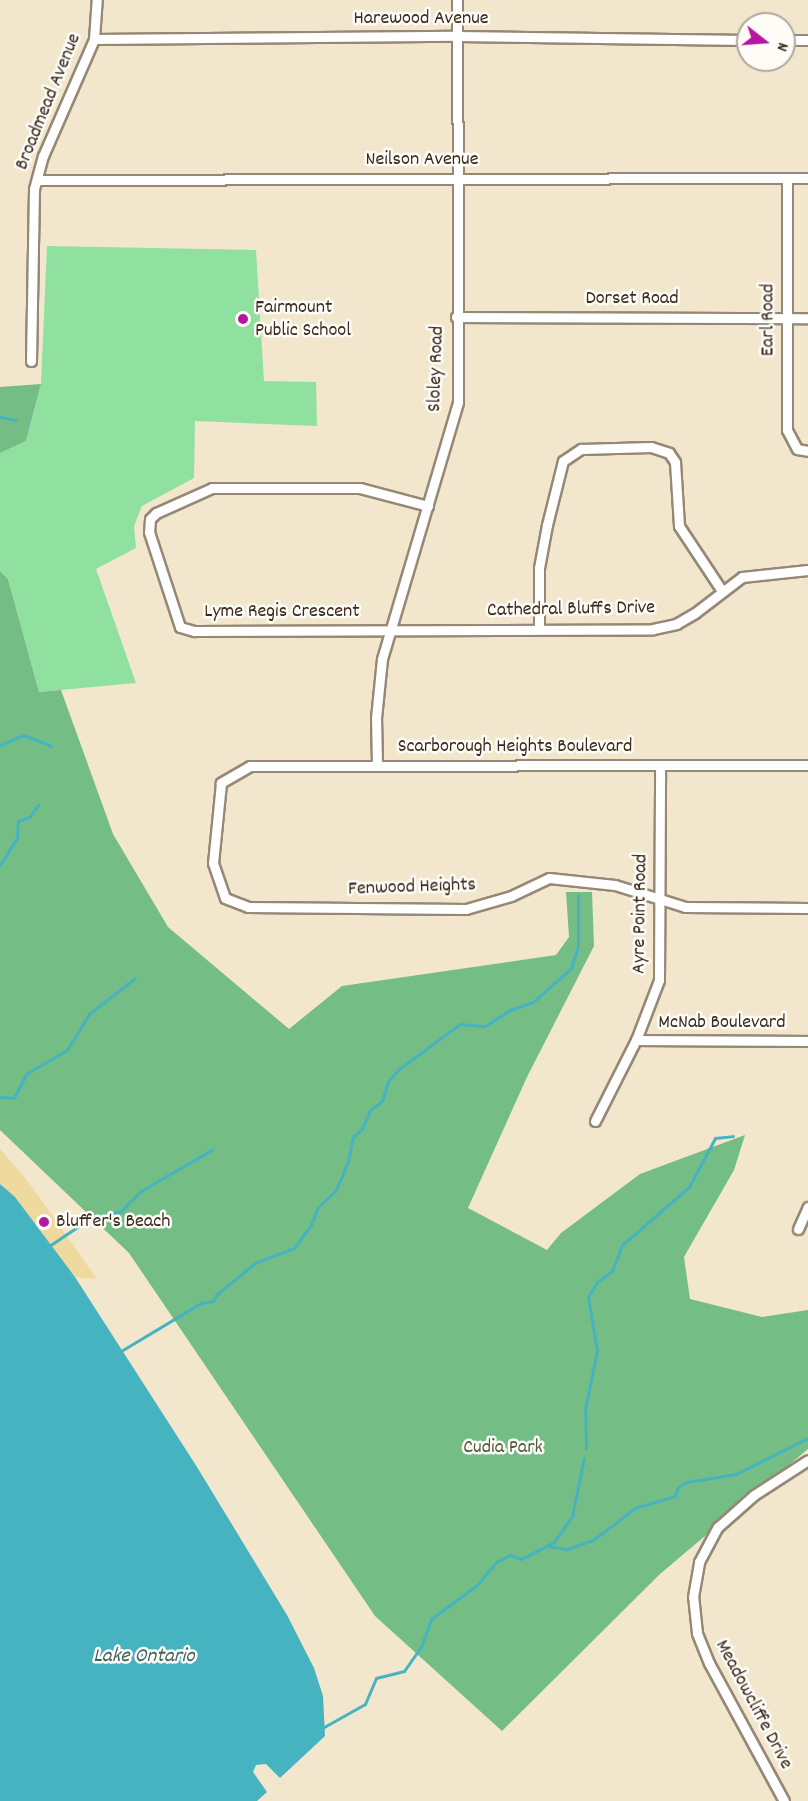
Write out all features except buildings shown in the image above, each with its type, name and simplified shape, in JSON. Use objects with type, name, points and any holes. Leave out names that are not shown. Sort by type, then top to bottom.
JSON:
[{"type":"street","name":"Broadmead Avenue","points":[[31,361],[30,213],[44,156],[94,39],[97,0]]},
{"type":"street","name":"Sloley Road","points":[[377,764],[378,691],[391,629],[456,411],[457,0]]},
{"type":"street","name":"Harewood Avenue","points":[[94,39],[457,36],[736,40]]},
{"type":"street","name":"Neilson Avenue","points":[[37,180],[457,177],[808,178]]},
{"type":"street","name":"Earl Road","points":[[786,178],[787,430],[797,449],[808,451]]},
{"type":"street","name":"Dorset Road","points":[[456,317],[808,318]]},
{"type":"street","points":[[539,629],[539,568],[547,525],[562,461],[572,451],[581,449],[651,447],[669,453],[675,462],[679,526],[722,591]]},
{"type":"street","name":"Lyme Regis Crescent","points":[[391,629],[194,631],[180,627],[153,548],[150,519],[212,488],[360,488],[428,506]]},
{"type":"street","name":"Cathedral Bluffs Drive","points":[[391,629],[653,629],[676,624],[742,577],[808,570]]},
{"type":"street","name":"Scarborough Heights Boulevard","points":[[225,898],[213,863],[219,789],[225,778],[250,766],[808,765]]},
{"type":"street","name":"Ayre Point Road","points":[[595,1121],[636,1040],[659,980],[660,766]]},
{"type":"street","name":"Fenwood Heights","points":[[225,898],[239,905],[266,908],[466,909],[511,896],[549,878],[615,885],[661,902],[706,909],[808,908]]},
{"type":"street","name":"McNab Boulevard","points":[[636,1040],[808,1041]]},
{"type":"street","points":[[798,1229],[808,1207]]},
{"type":"street","name":"Meadowcliffe Drive","points":[[784,1801],[705,1654],[697,1633],[693,1597],[699,1563],[718,1527],[754,1495],[808,1460]]},
{"type":"green space","points":[[47,246],[256,250],[264,381],[316,382],[317,426],[195,421],[194,478],[142,506],[134,526],[136,548],[96,569],[136,683],[39,692],[8,579],[0,571],[0,453],[26,441],[41,384]]},
{"type":"green space","points":[[41,384],[26,441],[0,453],[0,387]]},
{"type":"green space","name":"Cudia Park","points":[[0,571],[8,579],[39,692],[61,690],[113,834],[168,927],[289,1029],[342,986],[556,955],[569,937],[566,892],[592,892],[594,946],[527,1077],[468,1208],[547,1250],[561,1233],[640,1174],[745,1135],[734,1170],[684,1257],[690,1299],[762,1317],[808,1310],[808,1449],[660,1574],[502,1731],[375,1616],[129,1253],[0,1130]]},
{"type":"sand","name":"Bluffer's Beach","points":[[0,1149],[30,1184],[97,1279],[75,1277],[15,1197],[0,1184]]},
{"type":"water","name":"Lake Ontario","points":[[0,1184],[15,1197],[75,1277],[197,1467],[287,1615],[314,1668],[323,1696],[325,1736],[280,1778],[266,1764],[256,1765],[253,1772],[267,1792],[257,1801],[0,1801]]},
{"type":"waterway","points":[[0,417],[16,420]]},
{"type":"waterway","points":[[0,745],[24,735],[51,746]]},
{"type":"waterway","points":[[0,865],[17,838],[18,821],[29,817],[38,805]]},
{"type":"waterway","points":[[121,1351],[201,1303],[213,1301],[216,1295],[255,1263],[294,1248],[311,1225],[318,1207],[336,1190],[348,1162],[353,1137],[362,1129],[370,1110],[382,1101],[388,1081],[399,1069],[460,1024],[485,1026],[510,1010],[533,1002],[571,968],[578,947],[578,895]]},
{"type":"waterway","points":[[0,1097],[14,1098],[26,1074],[67,1050],[89,1014],[135,978]]},
{"type":"waterway","points":[[586,1448],[585,1409],[597,1351],[588,1297],[597,1282],[612,1271],[622,1245],[689,1187],[715,1138],[733,1136]]},
{"type":"waterway","points":[[49,1246],[89,1219],[121,1211],[141,1191],[213,1149]]},
{"type":"waterway","points":[[547,1546],[567,1549],[593,1540],[635,1508],[675,1496],[678,1487],[686,1482],[736,1474],[808,1438]]},
{"type":"waterway","points":[[324,1727],[365,1704],[376,1678],[404,1671],[421,1647],[431,1619],[477,1585],[496,1562],[510,1555],[521,1559],[554,1542],[572,1516],[584,1458]]},
{"type":"place","name":"Fairmount Public School","points":[[243,319]]},
{"type":"place","name":"Bluffer's Beach","points":[[44,1222]]}]
